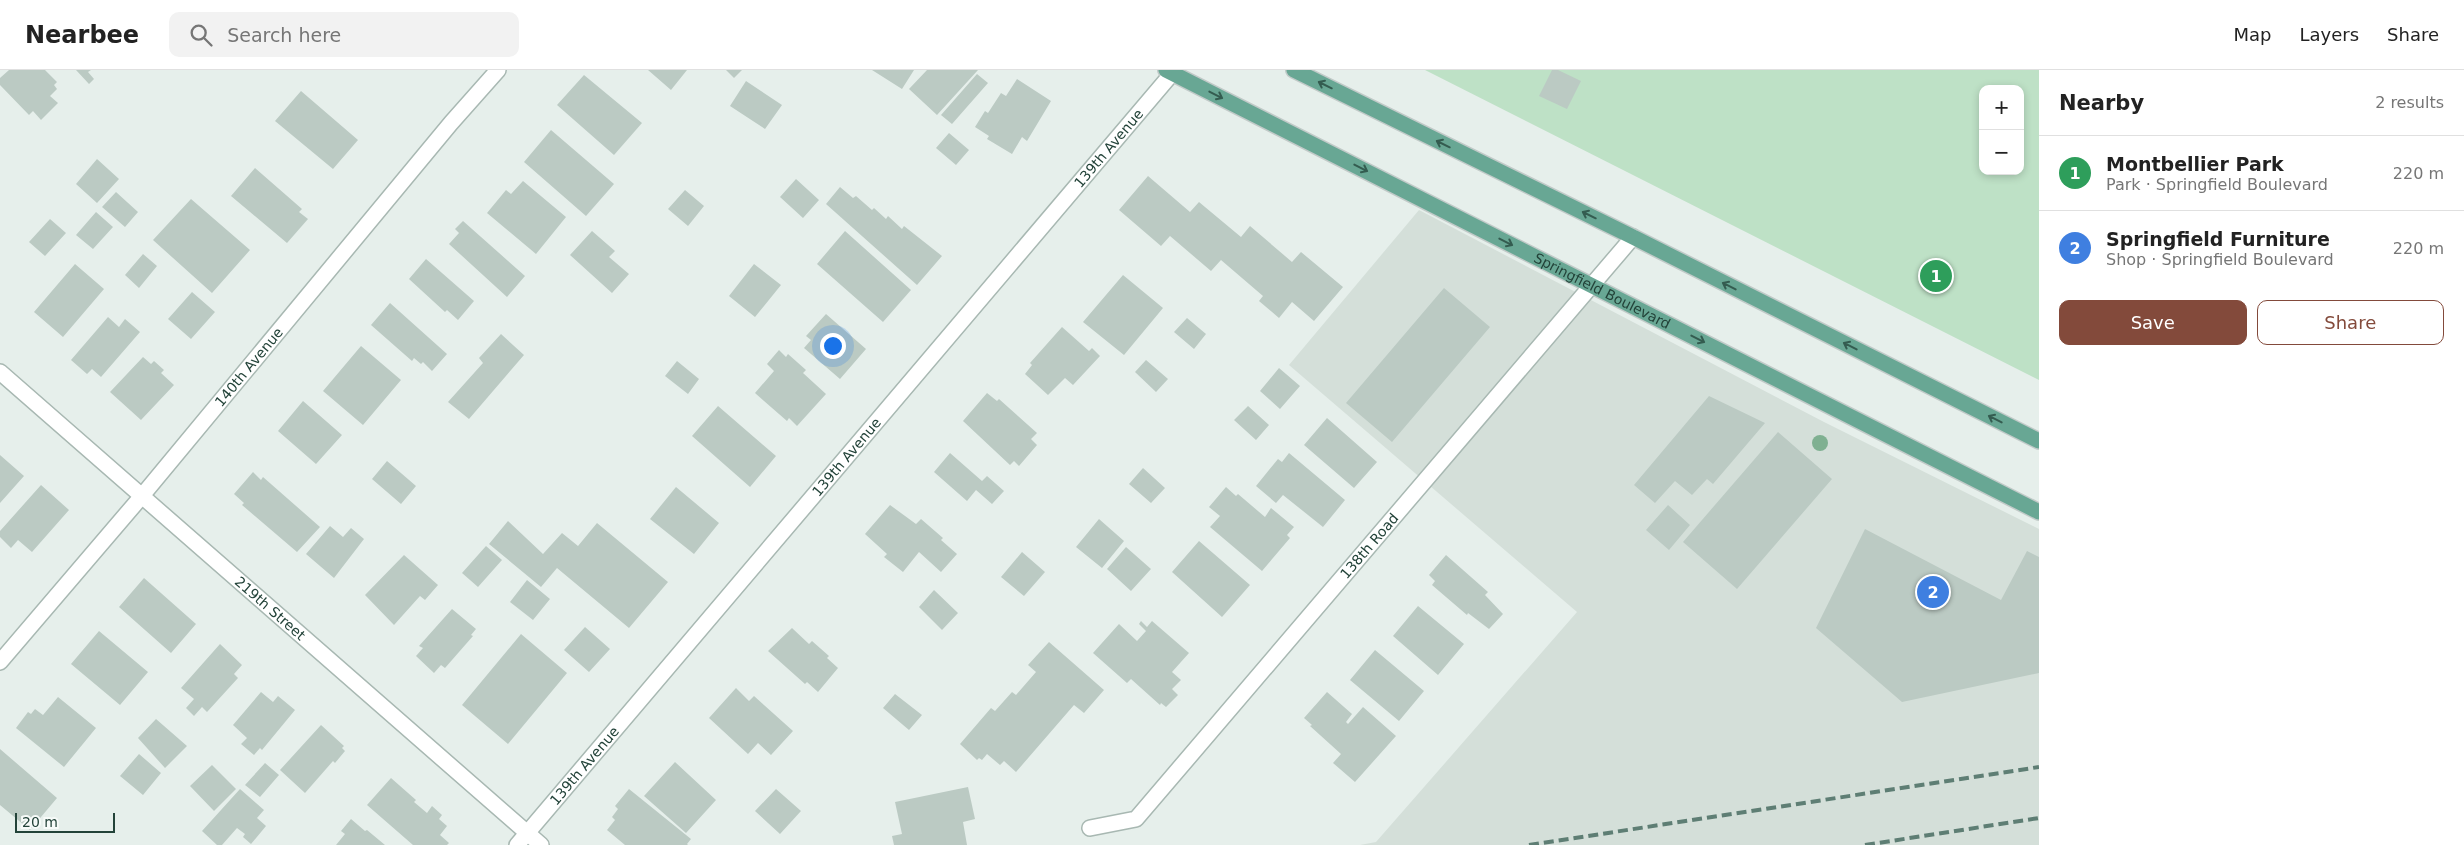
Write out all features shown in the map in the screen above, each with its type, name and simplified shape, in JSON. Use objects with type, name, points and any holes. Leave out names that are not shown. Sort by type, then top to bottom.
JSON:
[{"type":"main road","points":[[1294,70],[1633,237],[2039,441]]},
{"type":"main road","name":"Springfield Boulevard","points":[[1171,71],[2039,512]]},
{"type":"street","name":"140th Avenue","points":[[0,662],[141,497],[451,123],[498,70]]},
{"type":"street","name":"139th Avenue","points":[[522,839],[1171,71]]},
{"type":"street","name":"138th Road","points":[[1090,828],[1136,819],[1633,237]]},
{"type":"street","name":"219th Street","points":[[0,372],[522,839],[541,845]]},
{"type":"shaded area","points":[[1419,210],[1824,422],[2039,529],[2039,845],[1360,845],[1376,842],[1577,612],[1289,365]]},
{"type":"green space","points":[[1425,70],[2039,70],[2039,380]]},
{"type":"building","points":[[9,70],[45,70],[57,82],[54,85],[57,89],[50,96],[58,103],[41,120],[33,111],[29,115],[0,85],[0,78]]},
{"type":"building","points":[[76,70],[91,70],[88,72],[94,79],[89,84]]},
{"type":"building","points":[[648,70],[687,70],[671,90]]},
{"type":"building","points":[[726,70],[742,70],[734,78]]},
{"type":"building","points":[[872,70],[914,70],[902,89]]},
{"type":"building","points":[[927,70],[978,70],[937,115],[909,89]]},
{"type":"building","points":[[1552,70],[1558,70],[1581,81],[1567,109],[1539,96]]},
{"type":"building","points":[[977,74],[988,83],[952,124],[941,115]]},
{"type":"building","points":[[584,75],[642,123],[614,155],[557,105]]},
{"type":"building","points":[[1017,79],[1051,101],[1027,141],[1022,137],[1012,154],[987,139],[989,136],[975,127],[985,111],[988,113],[1001,93],[1006,96]]},
{"type":"building","points":[[746,81],[782,105],[765,129],[730,106]]},
{"type":"building","points":[[301,91],[358,140],[333,169],[275,121]]},
{"type":"building","points":[[551,130],[614,184],[586,216],[524,162]]},
{"type":"building","points":[[949,133],[969,150],[956,165],[936,148]]},
{"type":"building","points":[[97,159],[119,179],[97,203],[76,184]]},
{"type":"building","points":[[255,168],[302,209],[299,212],[308,219],[287,243],[231,196]]},
{"type":"building","points":[[1148,176],[1190,212],[1199,202],[1241,237],[1250,226],[1292,262],[1301,252],[1343,287],[1314,321],[1292,302],[1279,318],[1259,301],[1263,296],[1221,260],[1211,271],[1170,236],[1161,246],[1119,210]]},
{"type":"building","points":[[796,179],[819,200],[803,218],[780,197]]},
{"type":"building","points":[[523,181],[566,217],[536,254],[487,213],[506,190],[511,194]]},
{"type":"building","points":[[840,187],[853,198],[856,196],[872,210],[874,208],[886,219],[888,216],[902,229],[904,226],[942,256],[917,285],[826,204]]},
{"type":"building","points":[[685,190],[704,206],[688,226],[668,209]]},
{"type":"building","points":[[116,192],[138,212],[125,227],[102,207]]},
{"type":"building","points":[[191,199],[250,250],[212,293],[153,240]]},
{"type":"building","points":[[96,212],[113,227],[93,249],[76,235]]},
{"type":"building","points":[[50,219],[66,233],[45,256],[29,242]]},
{"type":"building","points":[[463,221],[525,276],[507,297],[449,244],[459,233],[455,229]]},
{"type":"building","points":[[592,231],[615,251],[609,257],[629,274],[612,293],[570,255]]},
{"type":"building","points":[[845,231],[911,290],[883,322],[817,264]]},
{"type":"building","points":[[143,254],[157,266],[139,288],[125,275]]},
{"type":"building","points":[[426,259],[474,301],[458,320],[447,310],[445,312],[409,279]]},
{"type":"building","points":[[75,264],[104,289],[63,337],[34,312]]},
{"type":"building","points":[[754,264],[781,285],[755,317],[729,296]]},
{"type":"building","points":[[1123,275],[1163,308],[1124,355],[1083,322]]},
{"type":"building","points":[[1444,288],[1490,327],[1392,442],[1346,403]]},
{"type":"building","points":[[192,292],[215,312],[191,339],[168,319]]},
{"type":"building","points":[[390,303],[447,354],[432,371],[423,362],[421,364],[414,358],[412,361],[371,325]]},
{"type":"building","points":[[826,314],[866,349],[840,379],[804,348],[811,340],[806,336]]},
{"type":"building","points":[[108,317],[119,327],[125,319],[140,332],[101,377],[92,369],[87,374],[71,360]]},
{"type":"building","points":[[1187,318],[1206,334],[1194,349],[1174,332]]},
{"type":"building","points":[[1062,327],[1089,351],[1092,348],[1100,356],[1073,385],[1065,378],[1048,395],[1025,374],[1032,365],[1030,363]]},
{"type":"building","points":[[501,334],[524,355],[469,419],[448,402],[483,363],[479,358]]},
{"type":"building","points":[[361,346],[401,380],[363,425],[323,391]]},
{"type":"building","points":[[779,350],[786,357],[788,354],[806,370],[803,373],[826,394],[797,426],[789,418],[787,421],[755,393],[774,371],[767,364]]},
{"type":"building","points":[[143,357],[151,364],[154,361],[164,370],[161,373],[174,385],[141,420],[110,392]]},
{"type":"building","points":[[1146,360],[1168,379],[1156,392],[1135,372]]},
{"type":"building","points":[[677,361],[699,379],[688,394],[665,376]]},
{"type":"building","points":[[1279,368],[1300,386],[1280,409],[1260,391]]},
{"type":"building","points":[[987,393],[997,401],[999,399],[1037,433],[1031,439],[1037,445],[1019,466],[1014,461],[1010,465],[963,421]]},
{"type":"building","points":[[1709,396],[1765,423],[1713,484],[1707,479],[1692,495],[1675,481],[1655,503],[1634,485]]},
{"type":"building","points":[[303,401],[342,435],[316,464],[278,431]]},
{"type":"building","points":[[718,406],[776,456],[750,487],[692,436]]},
{"type":"building","points":[[1248,406],[1269,425],[1256,440],[1234,420]]},
{"type":"building","points":[[1327,418],[1377,462],[1354,488],[1304,445]]},
{"type":"building","points":[[1778,432],[1832,479],[1737,589],[1683,542]]},
{"type":"building","points":[[950,453],[982,481],[987,476],[1004,491],[992,504],[976,490],[967,501],[934,472]]},
{"type":"building","points":[[1289,453],[1345,500],[1323,527],[1283,495],[1276,503],[1256,486],[1278,459],[1282,462]]},
{"type":"building","points":[[0,455],[24,476],[0,503]]},
{"type":"building","points":[[387,461],[416,486],[401,504],[372,479]]},
{"type":"building","points":[[1143,468],[1165,488],[1151,503],[1129,484]]},
{"type":"building","points":[[253,472],[261,480],[263,477],[320,527],[297,552],[242,505],[244,503],[234,494]]},
{"type":"building","points":[[41,485],[69,510],[32,552],[18,540],[11,548],[0,537],[0,531]]},
{"type":"building","points":[[676,487],[719,523],[694,554],[650,519]]},
{"type":"building","points":[[1226,487],[1236,496],[1238,494],[1265,517],[1271,508],[1294,527],[1287,535],[1290,538],[1262,571],[1210,527],[1220,516],[1209,507]]},
{"type":"building","points":[[890,505],[916,524],[921,519],[943,538],[941,540],[957,554],[941,572],[919,552],[903,572],[884,557],[887,554],[865,534]]},
{"type":"building","points":[[1668,505],[1690,525],[1669,550],[1646,530]]},
{"type":"building","points":[[1099,519],[1124,541],[1102,568],[1076,547]]},
{"type":"building","points":[[508,521],[543,554],[562,533],[578,546],[597,523],[668,582],[629,628],[557,568],[541,587],[489,544]]},
{"type":"building","points":[[330,526],[343,537],[351,528],[364,539],[334,578],[306,554]]},
{"type":"building","points":[[1865,529],[2001,600],[2027,551],[2039,557],[2039,673],[1902,702],[1816,628]]},
{"type":"building","points":[[1199,541],[1250,585],[1222,617],[1172,572]]},
{"type":"building","points":[[486,546],[502,560],[478,587],[462,573]]},
{"type":"building","points":[[1126,547],[1151,569],[1131,591],[1107,569]]},
{"type":"building","points":[[1022,552],[1045,572],[1024,596],[1001,577]]},
{"type":"building","points":[[404,555],[438,585],[425,600],[420,596],[394,625],[365,595]]},
{"type":"building","points":[[1446,555],[1488,592],[1485,595],[1503,614],[1489,629],[1468,613],[1467,615],[1432,585],[1435,581],[1429,575]]},
{"type":"building","points":[[144,578],[196,624],[171,653],[119,607]]},
{"type":"building","points":[[527,580],[550,599],[533,620],[510,602]]},
{"type":"building","points":[[934,590],[958,613],[942,630],[919,607]]},
{"type":"building","points":[[1418,606],[1464,644],[1438,675],[1393,636]]},
{"type":"building","points":[[452,609],[476,629],[471,635],[473,636],[445,668],[441,665],[434,673],[416,656],[423,648],[419,646]]},
{"type":"building","points":[[1141,621],[1147,627],[1152,621],[1189,653],[1172,672],[1181,680],[1172,689],[1178,695],[1166,707],[1161,703],[1160,705],[1131,679],[1127,683],[1093,653],[1119,624],[1137,641],[1146,631],[1139,624]]},
{"type":"building","points":[[585,627],[610,649],[589,672],[564,650]]},
{"type":"building","points":[[792,628],[809,644],[812,641],[829,656],[827,658],[838,668],[818,692],[807,682],[805,684],[768,651]]},
{"type":"building","points":[[99,631],[148,672],[120,705],[71,664]]},
{"type":"building","points":[[521,634],[567,673],[508,744],[462,705]]},
{"type":"building","points":[[1049,642],[1104,690],[1084,713],[1074,705],[1016,772],[1004,761],[1000,765],[987,754],[982,760],[979,758],[977,760],[960,744],[991,708],[995,711],[1012,692],[1016,695],[1036,672],[1028,665]]},
{"type":"building","points":[[220,644],[242,665],[234,674],[238,678],[207,712],[202,707],[194,716],[186,708],[194,699],[181,688]]},
{"type":"building","points":[[1375,650],[1424,691],[1399,721],[1350,680]]},
{"type":"building","points":[[736,688],[749,701],[754,696],[793,731],[771,755],[758,743],[748,754],[709,718]]},
{"type":"building","points":[[261,692],[273,702],[278,696],[295,710],[262,750],[260,748],[254,755],[241,744],[247,738],[233,725]]},
{"type":"building","points":[[1327,692],[1352,714],[1346,722],[1348,724],[1363,707],[1396,736],[1355,782],[1333,763],[1341,754],[1310,726],[1312,725],[1304,718]]},
{"type":"building","points":[[895,694],[922,715],[909,730],[883,708]]},
{"type":"building","points":[[58,697],[96,728],[64,767],[16,728],[28,712],[31,714],[35,709],[43,715]]},
{"type":"building","points":[[156,719],[187,746],[165,768],[138,738]]},
{"type":"building","points":[[321,725],[344,746],[342,748],[345,751],[335,763],[333,761],[305,793],[280,770]]},
{"type":"building","points":[[0,749],[57,798],[30,830],[0,805]]},
{"type":"building","points":[[139,754],[161,773],[143,795],[120,776]]},
{"type":"building","points":[[675,762],[716,800],[686,833],[644,796]]},
{"type":"building","points":[[265,763],[279,775],[260,797],[245,785]]},
{"type":"building","points":[[212,765],[236,789],[214,811],[190,786]]},
{"type":"building","points":[[391,778],[416,800],[414,802],[427,813],[432,806],[442,815],[439,819],[447,826],[440,835],[449,843],[447,845],[413,845],[367,805]]},
{"type":"building","points":[[968,787],[975,819],[963,822],[967,845],[894,845],[892,836],[902,834],[895,802]]},
{"type":"building","points":[[240,789],[264,810],[257,818],[266,826],[251,844],[243,837],[245,834],[237,828],[222,845],[217,845],[202,831]]},
{"type":"building","points":[[629,789],[691,839],[688,845],[625,845],[607,830],[615,820],[612,817],[618,809],[615,806]]},
{"type":"building","points":[[776,789],[801,811],[780,834],[755,811]]},
{"type":"building","points":[[351,819],[385,845],[336,845],[345,834],[341,831]]},
{"type":"railway","points":[[1529,845],[2039,767]]},
{"type":"railway","points":[[1865,845],[2039,818]]},
{"type":"place","name":"Montbellier Park","points":[[1936,276]]},
{"type":"place","name":"Springfield Furniture","points":[[1933,592]]}]
